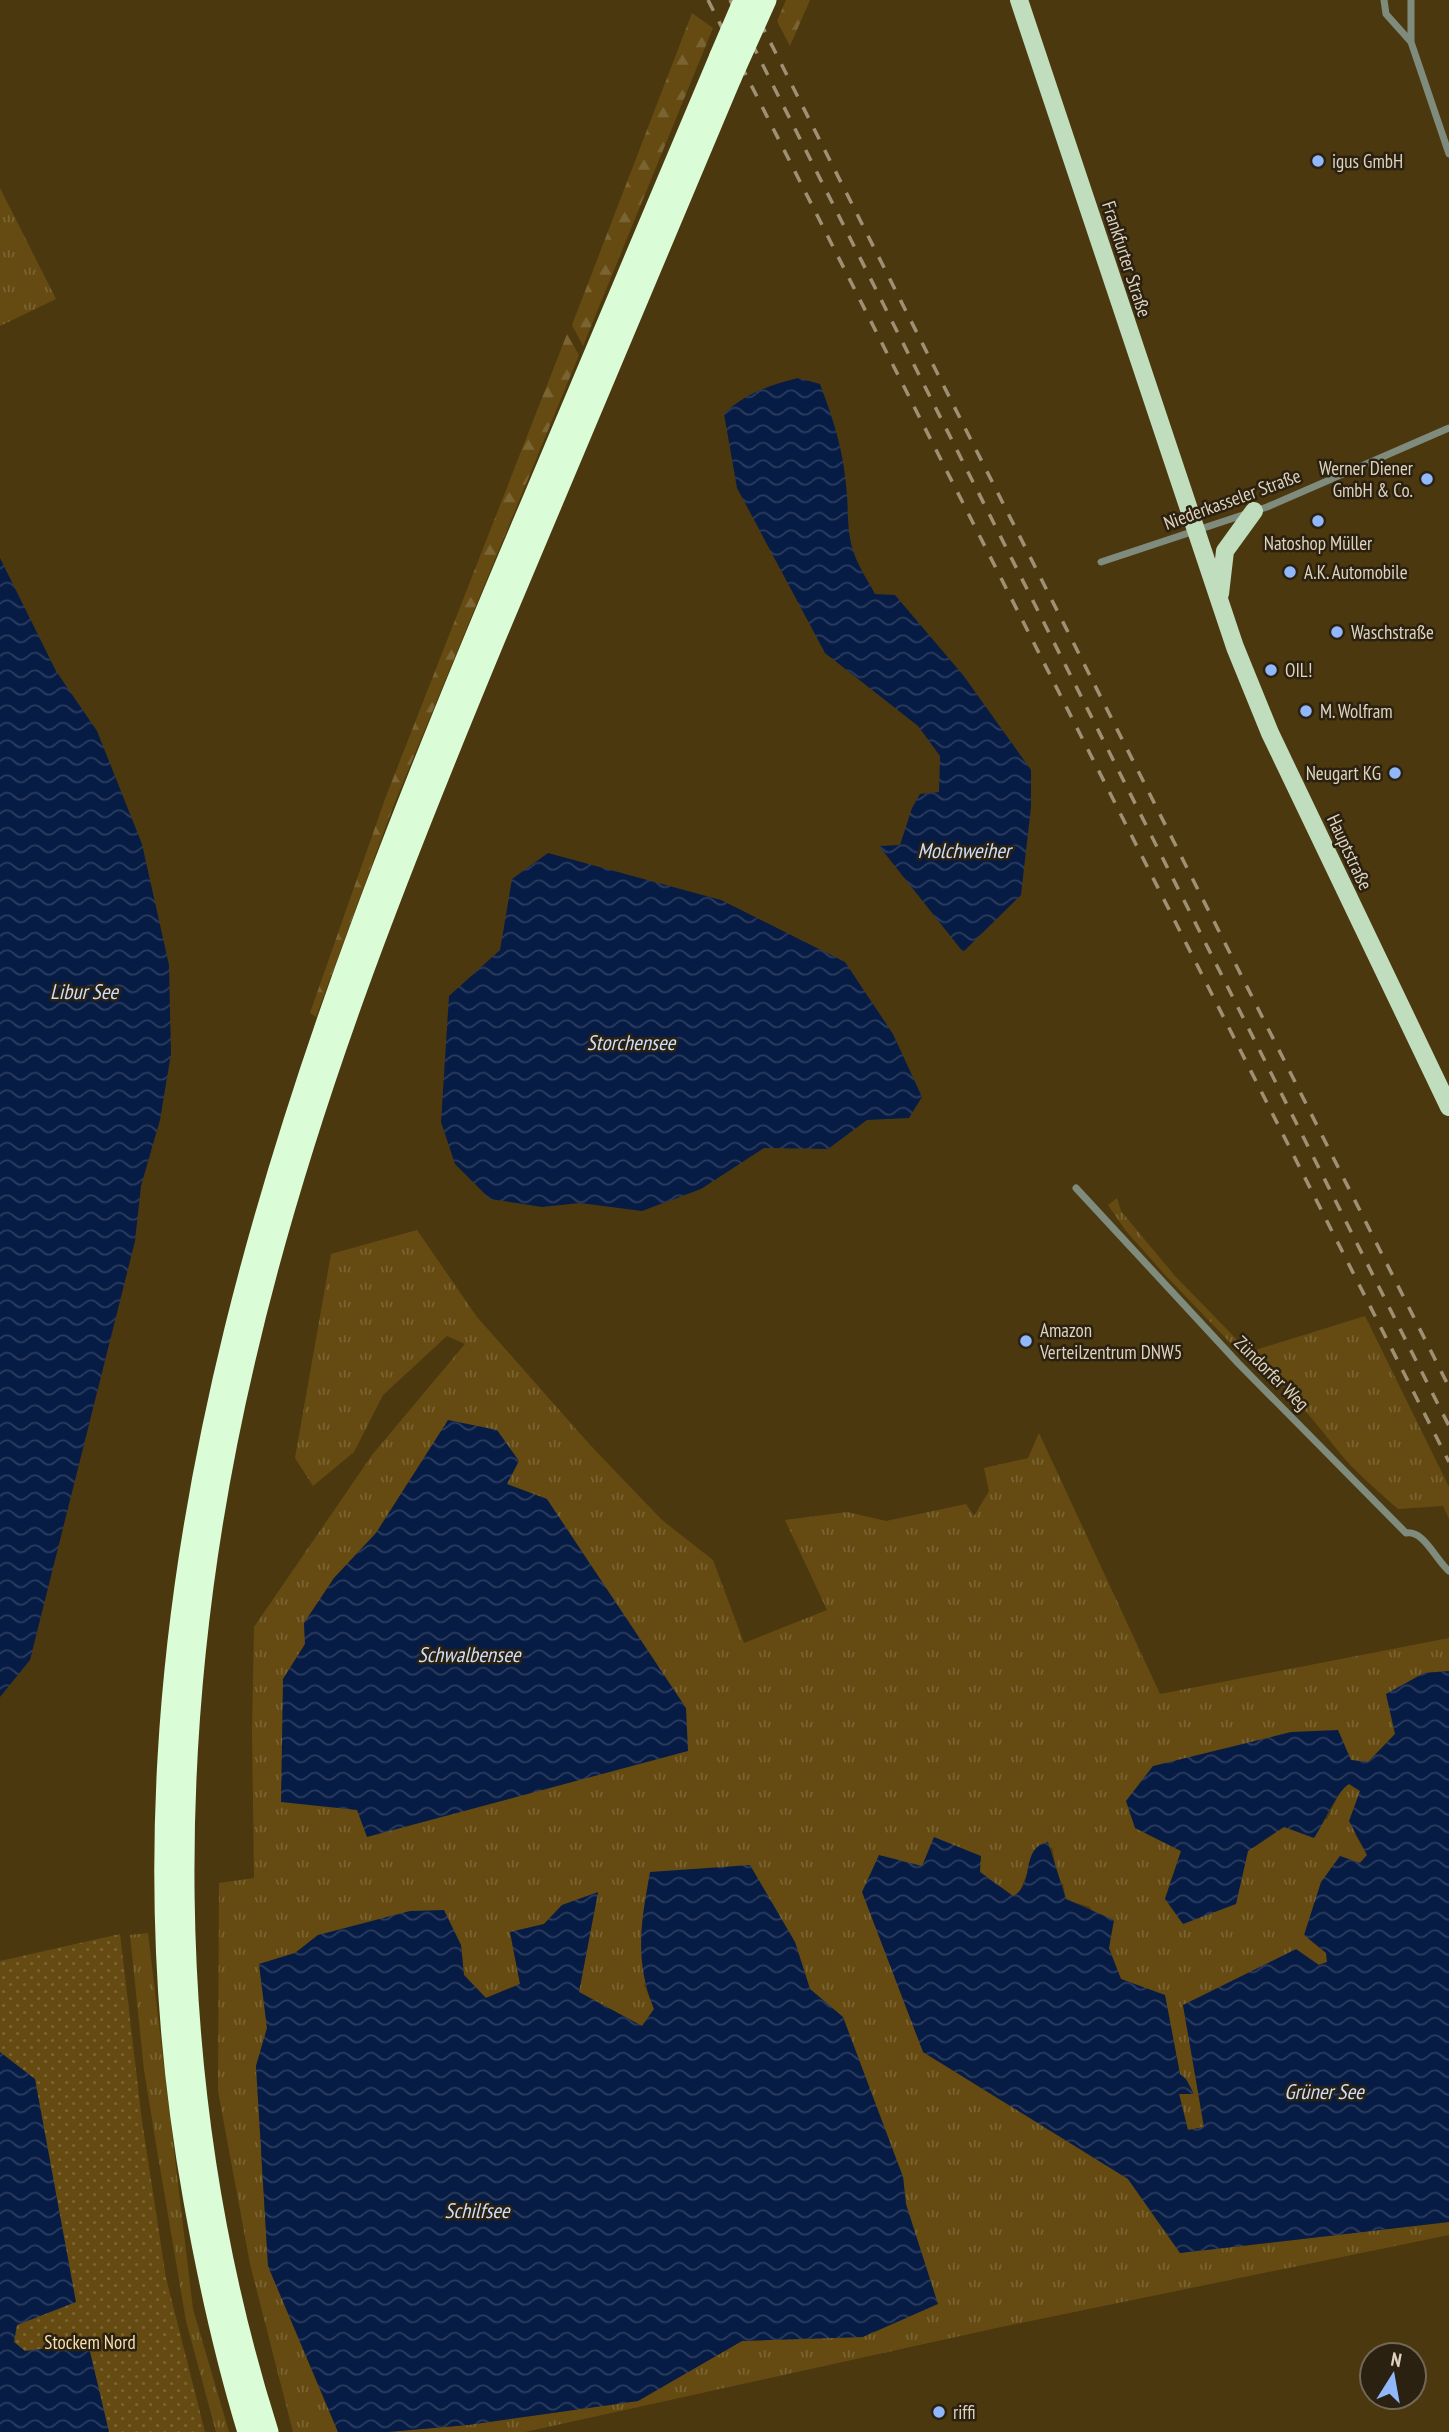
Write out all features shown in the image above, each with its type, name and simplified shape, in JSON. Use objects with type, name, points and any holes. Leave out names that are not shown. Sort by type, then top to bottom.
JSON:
[{"type":"highway","points":[[268,2432],[224,2264],[201,2133],[186,2002],[183,1805],[203,1573],[244,1360],[296,1170],[331,1061],[405,854],[766,0]]},
{"type":"highway","points":[[248,2432],[204,2253],[183,2135],[169,2001],[165,1803],[185,1570],[204,1465],[249,1272],[279,1163],[383,863],[499,579],[740,6]]},
{"type":"main road","name":"Frankfurter Straße","points":[[1019,0],[1196,531]]},
{"type":"main road","points":[[1219,601],[1225,551],[1254,511]]},
{"type":"main road","name":"Hauptstraße","points":[[1196,531],[1219,601],[1270,733],[1449,1107]]},
{"type":"street","points":[[1384,0],[1386,14],[1412,42]]},
{"type":"street","points":[[1411,0],[1412,42],[1449,154]]},
{"type":"street","name":"Niederkasseler Straße","points":[[1101,562],[1254,511],[1449,428]]},
{"type":"street","name":"Zündorfer Weg","points":[[1076,1188],[1238,1363],[1406,1532],[1418,1533],[1424,1538],[1432,1554],[1449,1571]]},
{"type":"green space","points":[[786,0],[810,0],[790,46],[777,21]]},
{"type":"green space","points":[[692,13],[713,28],[583,346],[572,325]]},
{"type":"green space","points":[[0,188],[56,299],[0,326]]},
{"type":"green space","points":[[567,334],[579,355],[393,807],[316,1017],[310,1013],[385,799]]},
{"type":"green space","points":[[1117,1198],[1121,1211],[1175,1276],[1249,1352],[1365,1316],[1449,1487],[1449,1519],[1443,1506],[1398,1509],[1363,1478],[1280,1383],[1252,1359],[1239,1352],[1126,1231],[1108,1205]]},
{"type":"green space","points":[[417,1230],[477,1317],[591,1446],[662,1520],[713,1560],[744,1643],[827,1610],[785,1520],[847,1512],[886,1521],[966,1504],[974,1516],[989,1491],[984,1468],[1028,1458],[1039,1433],[1160,1694],[1449,1638],[1449,1671],[1424,1673],[1395,1734],[1368,1762],[1351,1760],[1135,1828],[1181,1851],[1165,1898],[1235,1904],[1248,1851],[1284,1826],[1327,1819],[1342,1788],[1349,1784],[1360,1791],[1355,1834],[1367,1855],[1360,1863],[1340,1856],[1321,1887],[1318,1898],[1327,1962],[1183,2005],[1204,2127],[1188,2130],[1179,2093],[1193,2094],[1180,2074],[1165,1996],[1121,1979],[1090,1907],[1066,1900],[1063,1884],[1058,1881],[1052,1847],[1026,1876],[1019,1893],[1013,1896],[980,1872],[923,2052],[1128,2179],[1180,2253],[1449,2222],[1449,2235],[1001,2327],[525,2432],[387,2432],[468,2425],[638,2401],[742,2341],[863,2337],[906,2204],[903,2177],[843,2017],[810,1989],[795,1942],[644,1984],[654,2009],[642,2026],[579,1992],[598,1893],[562,1905],[544,1924],[510,1932],[520,1984],[485,1998],[464,1975],[461,1945],[318,1935],[295,1953],[259,1964],[267,2028],[256,2066],[268,2266],[338,2432],[293,2432],[250,2264],[218,2091],[219,1883],[254,1878],[254,1627],[372,1455],[465,1344],[447,1336],[383,1395],[354,1452],[313,1486],[295,1458],[331,1254]],"holes":[[[448,1421],[507,1484],[547,1499],[283,1679],[305,1644],[304,1623],[334,1578],[376,1533]]]},
{"type":"green space","points":[[148,1933],[193,2309],[229,2432],[216,2432],[186,2321],[144,2070],[130,1935]]},
{"type":"green space","name":"Stockem Nord","points":[[120,1934],[142,2121],[166,2278],[205,2432],[0,2432],[0,1961]]},
{"type":"water","name":"Molchweiher","points":[[798,378],[820,384],[825,397],[842,459],[851,542],[857,561],[875,594],[895,595],[963,675],[1031,770],[1031,807],[1021,895],[963,952],[879,846],[900,845],[912,808],[920,794],[939,792],[940,756],[918,726],[825,653],[737,488],[724,414],[740,400],[758,391]]},
{"type":"water","name":"Libur See","points":[[0,558],[56,671],[97,731],[142,844],[169,965],[171,1054],[160,1120],[141,1186],[135,1241],[30,1660],[0,1697]]},
{"type":"water","name":"Storchensee","points":[[548,853],[721,900],[845,962],[893,1034],[922,1097],[909,1118],[867,1120],[828,1149],[764,1148],[701,1189],[642,1211],[580,1203],[542,1207],[490,1199],[455,1164],[441,1122],[449,996],[500,950],[512,879]]},
{"type":"water","name":"Schwalbensee","points":[[448,1420],[497,1430],[519,1461],[507,1484],[547,1499],[686,1708],[688,1751],[367,1837],[357,1810],[281,1802],[283,1679],[305,1644],[304,1623],[334,1578],[376,1533]]},
{"type":"water","name":"Grüner See","points":[[1449,1671],[1449,2222],[1180,2253],[1128,2179],[923,2052],[862,1892],[879,1855],[922,1866],[934,1837],[981,1856],[980,1872],[1013,1896],[1024,1884],[1034,1851],[1048,1842],[1066,1899],[1114,1920],[1109,1948],[1121,1979],[1165,1995],[1180,2074],[1194,2094],[1179,2094],[1188,2130],[1204,2127],[1183,2005],[1296,1949],[1319,1965],[1327,1962],[1326,1953],[1304,1935],[1321,1882],[1340,1856],[1360,1863],[1367,1855],[1349,1821],[1360,1791],[1349,1784],[1344,1788],[1314,1838],[1284,1827],[1248,1851],[1236,1904],[1183,1924],[1165,1899],[1181,1851],[1135,1828],[1126,1801],[1153,1766],[1291,1732],[1338,1730],[1351,1760],[1368,1762],[1395,1734],[1386,1694],[1424,1673]]},
{"type":"water","name":"Schilfsee","points":[[750,1865],[795,1942],[810,1989],[843,2017],[903,2177],[906,2204],[938,2304],[863,2337],[742,2341],[638,2401],[468,2425],[387,2432],[338,2432],[268,2266],[256,2066],[267,2028],[259,1964],[295,1953],[318,1935],[410,1911],[444,1910],[461,1945],[464,1975],[486,1998],[520,1984],[510,1932],[544,1924],[562,1905],[598,1892],[579,1992],[642,2026],[654,2009],[644,1974],[641,1941],[650,1872]]},
{"type":"water","points":[[0,2052],[35,2079],[76,2302],[17,2325],[14,2342],[25,2351],[88,2343],[109,2432],[0,2432]]},
{"type":"railway","points":[[708,0],[1449,1462]]},
{"type":"railway","points":[[730,0],[1449,1426]]},
{"type":"railway","points":[[749,0],[1449,1387]]},
{"type":"place","name":"igus GmbH","points":[[1318,161]]},
{"type":"place","name":"Werner Diener GmbH & Co.","points":[[1427,479]]},
{"type":"place","name":"Natoshop Müller","points":[[1318,521]]},
{"type":"place","name":"A.K. Automobile","points":[[1290,572]]},
{"type":"place","name":"Waschstraße","points":[[1337,632]]},
{"type":"place","name":"OIL!","points":[[1271,670]]},
{"type":"place","name":"M. Wolfram","points":[[1306,711]]},
{"type":"place","name":"Neugart KG","points":[[1395,773]]},
{"type":"place","name":"Amazon Verteilzentrum DNW5","points":[[1026,1341]]},
{"type":"place","name":"riffi","points":[[939,2412]]}]
